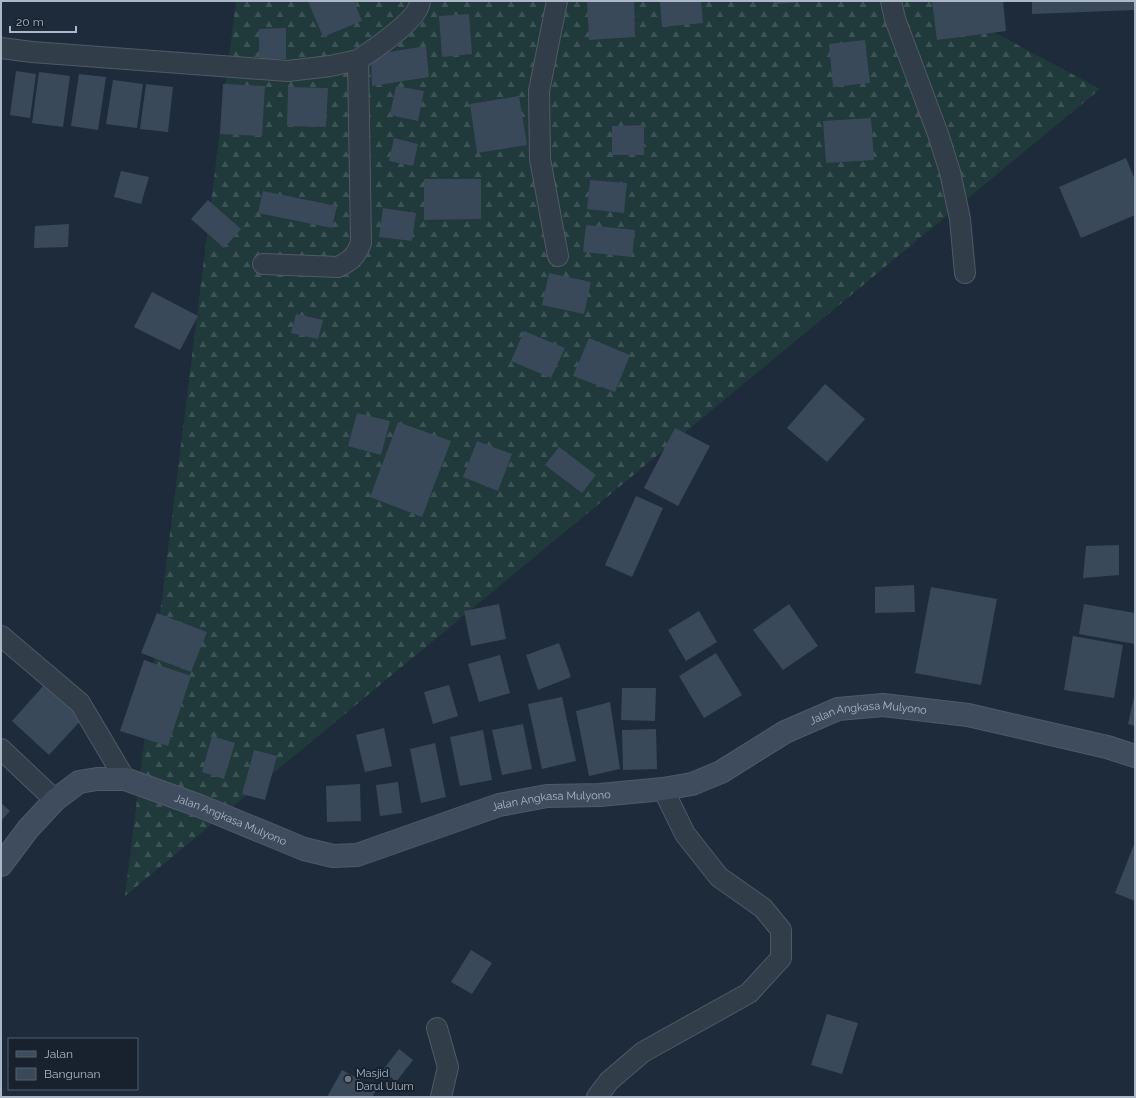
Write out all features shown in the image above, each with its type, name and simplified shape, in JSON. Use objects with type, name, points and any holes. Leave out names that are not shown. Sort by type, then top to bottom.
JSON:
[{"type":"main road","name":"Jalan Angkasa Mulyono","points":[[1,865],[28,829],[55,800],[79,782],[97,779],[125,779],[200,806],[304,849],[333,856],[357,855],[499,805],[546,796],[600,795],[663,789],[692,784],[721,772],[786,732],[838,709],[883,705],[968,715],[1107,747],[1135,756]]},
{"type":"street","points":[[1,48],[32,52],[288,71],[330,66],[358,60],[387,40],[403,25],[416,12],[420,1]]},
{"type":"street","points":[[557,1],[539,91],[540,159],[558,256]]},
{"type":"street","points":[[891,1],[894,19],[938,134],[950,172],[960,219],[965,273]]},
{"type":"street","points":[[263,264],[338,267],[348,263],[358,253],[361,243],[358,60]]},
{"type":"street","points":[[1,636],[80,703],[125,779]]},
{"type":"street","points":[[1,749],[55,800]]},
{"type":"street","points":[[598,1097],[609,1081],[643,1052],[749,992],[781,958],[781,930],[763,908],[719,877],[685,834],[663,789]]},
{"type":"street","points":[[437,1028],[448,1068],[442,1097]]},
{"type":"green space","points":[[236,1],[936,1],[1100,89],[125,896]]},
{"type":"building","points":[[308,1],[354,1],[362,21],[323,37]]},
{"type":"building","points":[[587,1],[634,1],[635,37],[589,40]]},
{"type":"building","points":[[660,1],[701,1],[703,23],[662,27]]},
{"type":"building","points":[[775,1],[799,1],[799,2],[775,4]]},
{"type":"building","points":[[932,1],[1003,1],[1006,31],[937,40]]},
{"type":"building","points":[[1032,1],[1135,1],[1135,10],[1032,14]]},
{"type":"building","points":[[469,14],[472,54],[442,57],[439,16]]},
{"type":"building","points":[[286,28],[286,59],[259,59],[259,29]]},
{"type":"building","points":[[865,40],[870,83],[833,87],[829,44]]},
{"type":"building","points":[[426,46],[429,77],[372,86],[371,55]]},
{"type":"building","points":[[16,71],[36,74],[30,118],[10,115]]},
{"type":"building","points":[[39,72],[70,76],[63,127],[32,123]]},
{"type":"building","points":[[79,74],[106,77],[98,130],[71,126]]},
{"type":"building","points":[[113,80],[143,84],[137,128],[106,124]]},
{"type":"building","points":[[146,84],[173,87],[168,132],[140,129]]},
{"type":"building","points":[[223,84],[265,86],[262,136],[220,134]]},
{"type":"building","points":[[396,86],[424,91],[418,121],[390,115]]},
{"type":"building","points":[[288,87],[328,88],[326,127],[287,126]]},
{"type":"building","points":[[519,96],[527,145],[477,153],[470,104]]},
{"type":"building","points":[[871,118],[874,160],[826,163],[823,121]]},
{"type":"building","points":[[644,125],[644,155],[612,155],[612,126]]},
{"type":"building","points":[[394,138],[418,144],[413,166],[389,161]]},
{"type":"building","points":[[1126,158],[1135,180],[1135,215],[1081,238],[1059,187]]},
{"type":"building","points":[[121,171],[149,177],[141,204],[114,197]]},
{"type":"building","points":[[424,179],[481,179],[481,219],[424,220]]},
{"type":"building","points":[[590,180],[627,183],[624,213],[587,209]]},
{"type":"building","points":[[263,191],[337,206],[332,228],[258,213]]},
{"type":"building","points":[[208,200],[241,229],[224,248],[191,219]]},
{"type":"building","points":[[383,208],[416,213],[412,241],[379,237]]},
{"type":"building","points":[[69,224],[68,247],[34,248],[35,226]]},
{"type":"building","points":[[586,225],[635,230],[632,257],[583,252]]},
{"type":"building","points":[[549,273],[591,282],[584,314],[542,305]]},
{"type":"building","points":[[152,292],[198,316],[180,350],[134,327]]},
{"type":"building","points":[[296,314],[323,320],[318,339],[291,333]]},
{"type":"building","points":[[524,331],[565,348],[551,378],[511,361]]},
{"type":"building","points":[[589,338],[630,355],[615,392],[573,376]]},
{"type":"building","points":[[825,384],[865,419],[827,462],[787,428]]},
{"type":"building","points":[[357,413],[390,421],[381,455],[348,446]]},
{"type":"building","points":[[398,422],[451,441],[422,517],[370,497]]},
{"type":"building","points":[[675,428],[710,446],[678,506],[644,488]]},
{"type":"building","points":[[477,441],[512,454],[498,491],[463,477]]},
{"type":"building","points":[[559,447],[596,475],[582,493],[545,465]]},
{"type":"building","points":[[636,496],[663,508],[632,577],[605,565]]},
{"type":"building","points":[[1119,545],[1119,575],[1083,578],[1086,546]]},
{"type":"building","points":[[914,585],[915,612],[875,613],[875,587]]},
{"type":"building","points":[[931,587],[997,599],[981,685],[915,673]]},
{"type":"building","points":[[499,604],[506,639],[471,646],[464,611]]},
{"type":"building","points":[[789,604],[818,646],[783,670],[753,630]]},
{"type":"building","points":[[1084,604],[1135,613],[1135,644],[1079,634]]},
{"type":"building","points":[[699,611],[717,642],[686,661],[668,630]]},
{"type":"building","points":[[157,613],[207,632],[191,672],[141,653]]},
{"type":"building","points":[[1073,636],[1123,645],[1114,698],[1064,690]]},
{"type":"building","points":[[559,643],[571,677],[538,690],[526,655]]},
{"type":"building","points":[[716,653],[742,695],[704,718],[679,676]]},
{"type":"building","points":[[500,655],[510,693],[479,702],[468,664]]},
{"type":"building","points":[[144,660],[191,676],[168,746],[120,731]]},
{"type":"building","points":[[45,684],[83,718],[49,755],[12,721]]},
{"type":"building","points":[[449,685],[458,716],[433,724],[424,692]]},
{"type":"building","points":[[622,688],[656,688],[655,721],[621,720]]},
{"type":"building","points":[[562,697],[576,761],[542,769],[528,704]]},
{"type":"building","points":[[1135,697],[1135,726],[1128,724]]},
{"type":"building","points":[[610,702],[620,769],[589,776],[576,711]]},
{"type":"building","points":[[523,724],[532,769],[502,775],[492,730]]},
{"type":"building","points":[[384,728],[392,766],[365,772],[356,735]]},
{"type":"building","points":[[656,729],[657,769],[623,770],[622,730]]},
{"type":"building","points":[[483,730],[492,780],[460,786],[450,737]]},
{"type":"building","points":[[212,736],[235,743],[224,779],[202,772]]},
{"type":"building","points":[[435,743],[446,797],[421,803],[410,749]]},
{"type":"building","points":[[254,750],[277,756],[265,800],[242,794]]},
{"type":"building","points":[[398,782],[402,813],[380,816],[376,785]]},
{"type":"building","points":[[360,784],[361,821],[327,822],[326,786]]},
{"type":"building","points":[[1,803],[10,811],[1,821]]},
{"type":"building","points":[[1135,842],[1135,901],[1115,893]]},
{"type":"building","points":[[471,950],[492,963],[472,994],[451,982]]},
{"type":"building","points":[[827,1014],[858,1023],[842,1074],[811,1065]]},
{"type":"building","points":[[399,1049],[413,1060],[396,1082],[383,1070]]},
{"type":"building","name":"Masjid Darul Ulum","points":[[342,1070],[377,1089],[372,1097],[327,1097]]},
{"type":"place","name":"Masjid Darul Ulum","points":[[348,1079]]}]
